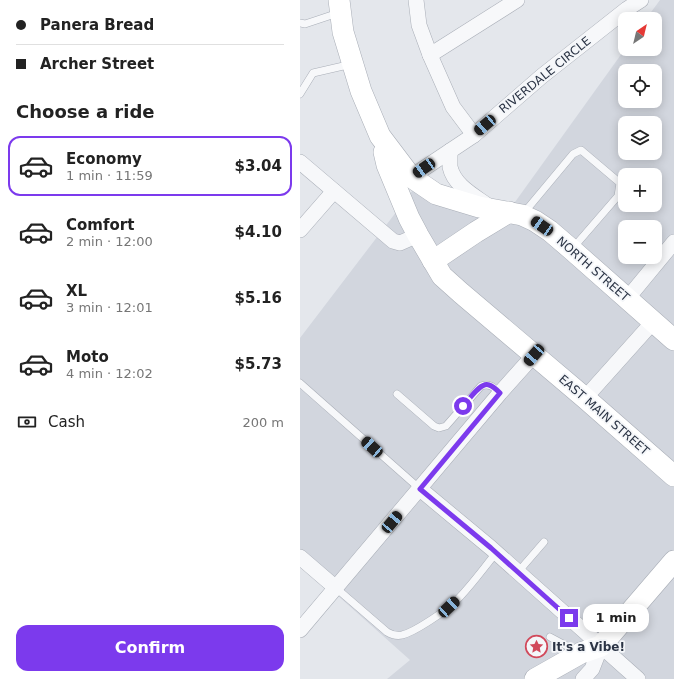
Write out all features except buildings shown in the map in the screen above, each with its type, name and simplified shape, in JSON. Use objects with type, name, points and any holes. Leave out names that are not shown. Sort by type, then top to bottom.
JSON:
[{"type":"main road","points":[[340,6],[343,32],[352,64],[361,91],[380,136]]},
{"type":"main road","name":"NORTH STREET","points":[[380,136],[411,177],[436,194],[467,204],[508,212],[535,221],[550,231],[674,340]]},
{"type":"main road","name":"EAST MAIN STREET","points":[[380,136],[387,165],[410,218],[418,235],[442,276],[674,476]]},
{"type":"main road","points":[[433,261],[508,212]]},
{"type":"main road","points":[[535,679],[582,654],[601,646],[674,561]]},
{"type":"street","points":[[416,0],[419,25],[430,55],[453,108],[474,135]]},
{"type":"street","points":[[430,55],[517,0]]},
{"type":"street","name":"RIVERDALE CIRCLE","points":[[411,177],[474,135],[542,76],[627,9],[641,0]]},
{"type":"street","points":[[450,151],[450,167],[456,181],[466,191],[508,212]]},
{"type":"street","points":[[300,162],[393,241],[400,243],[418,235]]},
{"type":"street","points":[[300,230],[334,191]]},
{"type":"street","points":[[627,299],[674,242]]},
{"type":"street","points":[[584,398],[653,322]]},
{"type":"street","points":[[300,630],[500,393],[534,355]]},
{"type":"street","points":[[420,489],[518,572],[638,679]]},
{"type":"street","points":[[300,556],[336,588]]},
{"type":"street","points":[[583,679],[592,669],[601,646]]},
{"type":"lane","points":[[300,23],[305,24],[340,6]]},
{"type":"lane","points":[[300,94],[313,73],[352,64]]},
{"type":"lane","points":[[508,212],[573,154],[581,150],[620,183],[618,196],[571,250]]},
{"type":"lane","points":[[300,383],[420,489]]},
{"type":"lane","points":[[397,394],[434,426],[439,428],[446,426],[481,386],[486,384],[491,385],[500,393]]},
{"type":"lane","points":[[518,572],[544,542]]},
{"type":"lane","points":[[336,588],[387,632],[393,635],[400,635],[415,629],[449,607],[457,600],[496,553]]},
{"type":"lane","points":[[550,637],[582,654]]},
{"type":"shaded area","points":[[660,0],[674,0],[674,679],[387,679],[410,660],[300,562],[300,338],[416,186],[510,209],[620,56],[662,56],[662,12],[651,12]]},
{"type":"place","name":"It's a Vibe!","points":[[536,647]]},
{"type":"route","points":[[463,406],[481,386],[486,384],[491,385],[500,393],[420,489],[491,548],[569,618]]}]
